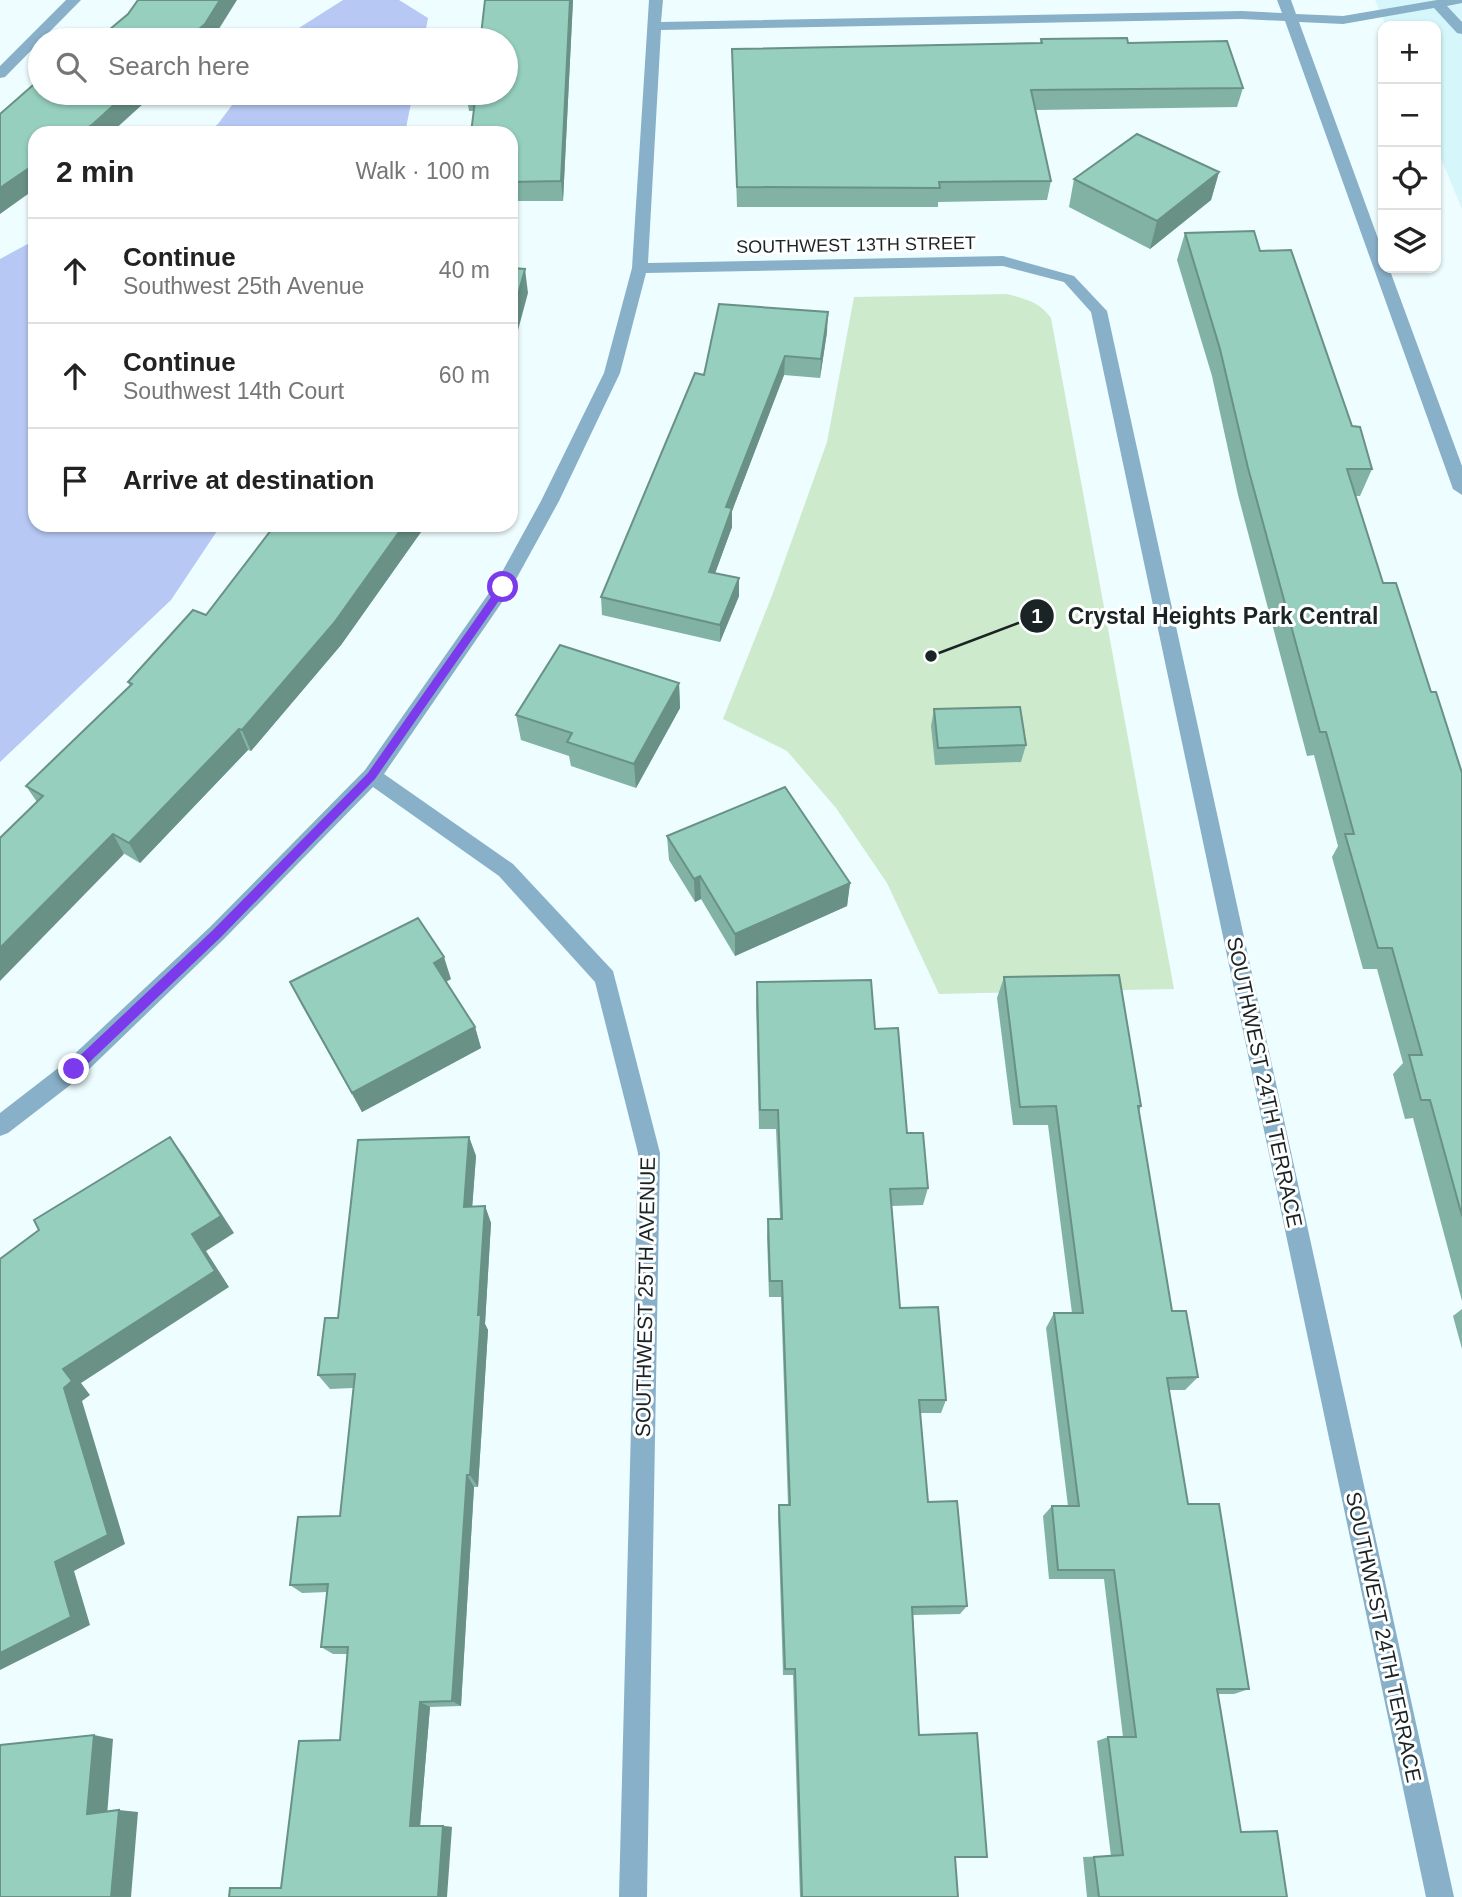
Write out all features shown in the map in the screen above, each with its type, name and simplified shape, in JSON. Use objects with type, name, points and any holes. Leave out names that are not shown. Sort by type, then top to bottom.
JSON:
[{"type":"street","points":[[46,28],[74,0]]},
{"type":"street","points":[[0,1126],[74,1069],[217,933],[372,776],[503,587],[550,501],[612,373],[640,268],[657,26],[656,0]]},
{"type":"street","points":[[1284,0],[1462,489]]},
{"type":"street","points":[[657,26],[1228,15],[1342,20],[1413,4],[1460,0]]},
{"type":"street","points":[[1437,4],[1462,30]]},
{"type":"street","points":[[0,74],[28,46]]},
{"type":"street","name":"SOUTHWEST 13TH STREET","points":[[640,268],[1003,261],[1069,279]]},
{"type":"street","name":"SOUTHWEST 24TH TERRACE","points":[[1069,279],[1100,311],[1440,1897]]},
{"type":"street","name":"SOUTHWEST 25TH AVENUE","points":[[372,776],[506,870],[605,978],[649,1153],[633,1897]]},
{"type":"shaded area","points":[[1375,0],[1462,0],[1462,209],[1441,158],[1441,21],[1384,21]]},
{"type":"green space","points":[[1007,294],[1037,305],[1051,318],[1174,989],[939,994],[887,883],[836,808],[787,751],[723,719],[773,593],[827,442],[854,297]]},
{"type":"water","points":[[343,0],[399,0],[428,18],[426,28],[299,28]]},
{"type":"water","points":[[232,105],[411,105],[406,126],[216,126]]},
{"type":"water","points":[[28,244],[28,532],[216,532],[171,600],[0,762],[0,259]]},
{"type":"building","points":[[138,0],[220,0],[200,28],[111,28],[128,14]]},
{"type":"building","points":[[485,0],[570,0],[561,181],[518,182],[518,126],[472,126],[474,105],[518,105],[518,28],[482,28]]},
{"type":"building","points":[[1127,38],[1128,43],[1227,41],[1243,88],[1031,90],[1051,181],[939,182],[940,188],[737,187],[732,49],[1042,43],[1041,39]]},
{"type":"building","points":[[28,90],[28,105],[114,105],[90,126],[28,126],[28,169],[0,188],[0,114]]},
{"type":"building","points":[[1137,134],[1219,172],[1157,221],[1074,179]]},
{"type":"building","points":[[1254,231],[1260,251],[1291,250],[1352,426],[1360,427],[1372,469],[1347,469],[1383,583],[1396,583],[1431,692],[1436,692],[1462,773],[1462,1216],[1430,1100],[1421,1100],[1409,1055],[1422,1055],[1392,948],[1378,948],[1345,834],[1354,834],[1326,732],[1320,732],[1248,468],[1220,349],[1185,233]]},
{"type":"building","points":[[518,268],[525,269],[518,295]]},
{"type":"building","points":[[719,304],[828,312],[821,359],[785,356],[726,507],[732,508],[709,572],[739,578],[720,625],[601,597],[695,373],[704,375]]},
{"type":"building","points":[[270,532],[399,532],[334,623],[242,730],[239,729],[129,843],[113,834],[0,948],[0,838],[43,796],[26,786],[132,684],[128,682],[193,610],[206,615]]},
{"type":"building","points":[[560,645],[679,683],[634,764],[567,742],[572,733],[516,715]]},
{"type":"building","points":[[1020,707],[1026,745],[938,748],[934,709]]},
{"type":"building","points":[[785,787],[850,883],[735,934],[700,876],[694,879],[667,836]]},
{"type":"building","points":[[418,918],[444,957],[434,963],[475,1027],[352,1093],[290,982]]},
{"type":"building","points":[[1119,975],[1172,1311],[1186,1311],[1198,1377],[1167,1378],[1188,1504],[1219,1504],[1249,1689],[1217,1689],[1241,1832],[1277,1831],[1287,1897],[1099,1897],[1094,1857],[1123,1855],[1108,1737],[1136,1737],[1114,1570],[1058,1570],[1052,1506],[1079,1506],[1054,1313],[1083,1313],[1056,1106],[1020,1107],[1004,977]]},
{"type":"building","points":[[871,980],[875,1029],[898,1028],[907,1133],[923,1133],[928,1188],[890,1189],[900,1308],[938,1307],[946,1400],[919,1400],[928,1502],[957,1501],[967,1606],[912,1607],[919,1735],[977,1733],[987,1857],[955,1857],[958,1897],[802,1897],[795,1669],[785,1669],[779,1505],[790,1505],[782,1281],[770,1281],[768,1219],[782,1219],[778,1110],[760,1110],[757,982]]},
{"type":"building","points":[[170,1137],[221,1216],[192,1234],[215,1271],[63,1369],[72,1381],[64,1388],[108,1535],[55,1562],[71,1617],[0,1653],[0,1259],[39,1230],[34,1220]]},
{"type":"building","points":[[469,1137],[464,1207],[485,1206],[478,1315],[481,1315],[452,1701],[420,1702],[410,1826],[443,1826],[438,1897],[229,1897],[230,1888],[281,1888],[299,1741],[340,1740],[348,1647],[321,1647],[328,1584],[290,1585],[298,1517],[340,1516],[355,1374],[318,1375],[325,1318],[338,1318],[358,1140]]},
{"type":"building","points":[[94,1735],[87,1814],[119,1810],[111,1897],[0,1897],[0,1745]]},
{"type":"place","name":"Crystal Heights Park Central","points":[[931,656]]},
{"type":"route","points":[[74,1069],[217,933],[372,776],[503,587]]}]
